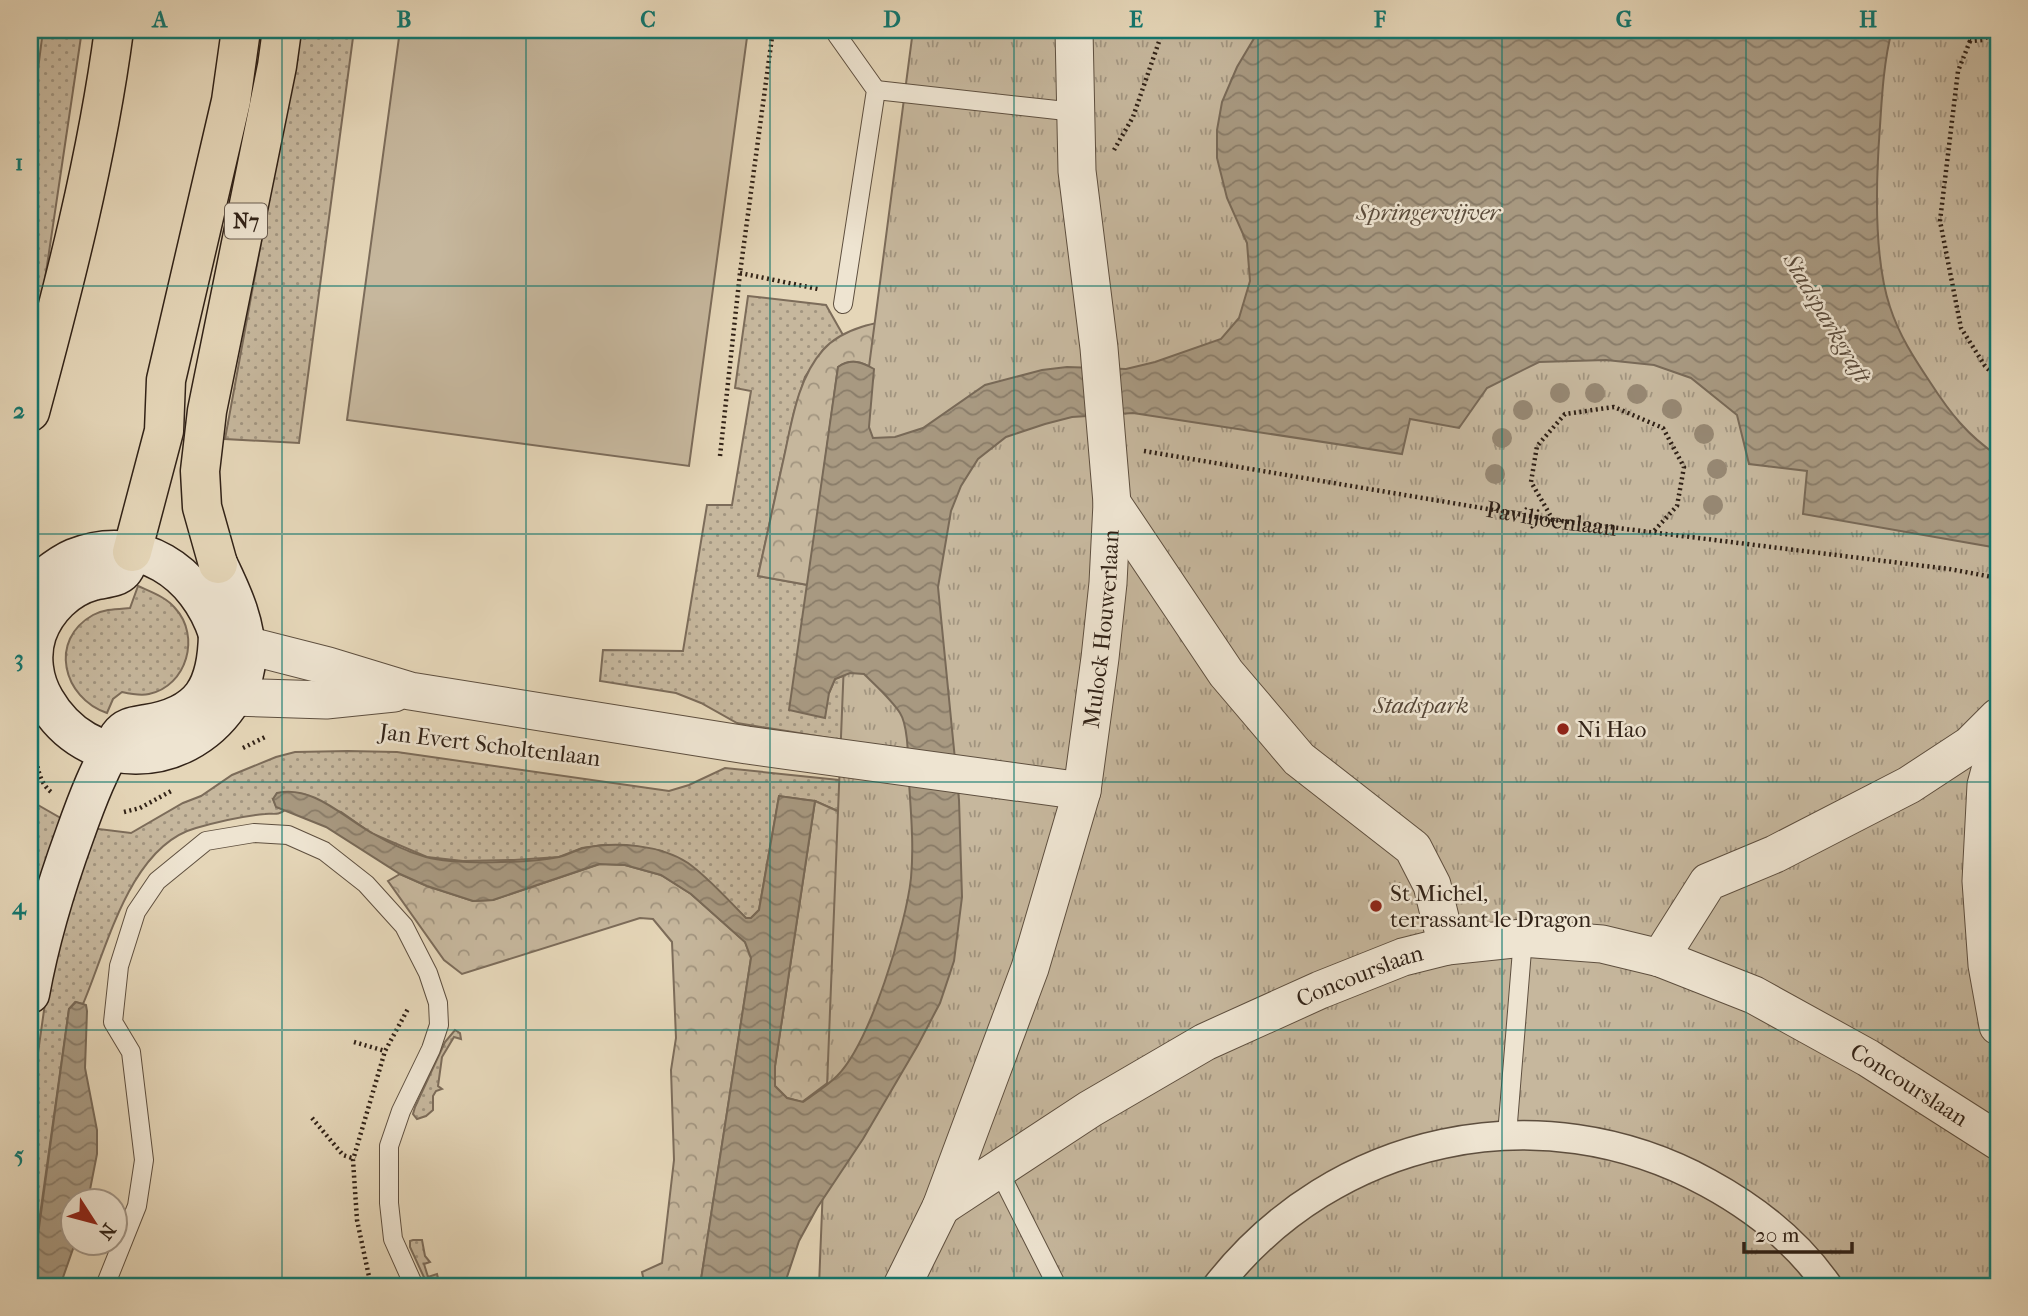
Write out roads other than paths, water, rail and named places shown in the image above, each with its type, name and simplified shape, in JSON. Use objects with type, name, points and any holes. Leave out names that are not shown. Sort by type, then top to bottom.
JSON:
[{"type":"highway","points":[[30,412],[68,272],[108,74],[114,30]]},
{"type":"highway","name":"N7","points":[[118,551],[164,431],[166,380],[231,101],[241,30]]},
{"type":"highway","name":"N7","points":[[218,564],[202,507],[200,471],[207,411],[282,30]]},
{"type":"main road","points":[[41,579],[75,558],[118,551],[152,558],[171,567],[201,596],[211,614],[232,639],[245,670],[234,697],[220,718],[176,747],[139,755],[111,751],[81,740],[65,728],[52,712],[32,672],[37,635],[51,609],[73,589],[123,571],[118,551]]},
{"type":"main road","points":[[30,994],[56,887],[103,763],[121,733],[132,726],[184,714],[200,699],[211,682],[217,661],[242,621],[218,564]]},
{"type":"street","name":"Mulock Houwerlaan","points":[[942,1207],[1031,968],[1082,791],[1103,633],[1112,503],[1099,348],[1077,171],[1074,30]]},
{"type":"street","points":[[1112,503],[1226,673],[1299,759],[1413,848],[1432,885],[1447,946]]},
{"type":"street","name":"Jan Evert Scholtenlaan","points":[[232,639],[410,691],[747,745],[1082,791]]},
{"type":"street","name":"Jan Evert Scholtenlaan","points":[[234,697],[326,700],[410,691]]},
{"type":"street","points":[[1660,958],[1708,882],[1775,854],[1909,785],[1970,745],[1998,718]]},
{"type":"street","points":[[1998,741],[1986,785],[1981,881],[1987,965],[1998,1026]]},
{"type":"street","name":"Concourslaan","points":[[902,1286],[942,1207],[1090,1109],[1205,1042],[1320,990],[1403,957],[1447,946],[1523,938],[1602,944],[1660,958],[1754,995],[1868,1058],[1998,1141]]},
{"type":"street","points":[[1217,1286],[1246,1251],[1279,1222],[1314,1196],[1352,1175],[1392,1157],[1433,1145],[1476,1137],[1507,1135],[1563,1137],[1606,1143],[1648,1155],[1688,1172],[1727,1193],[1762,1218],[1795,1248],[1828,1286]]},
{"type":"lane","points":[[838,30],[837,35],[876,90],[844,299]]},
{"type":"lane","points":[[876,90],[1075,112]]},
{"type":"lane","points":[[105,1286],[136,1206],[144,1160],[131,1052],[113,1022],[119,966],[136,912],[157,881],[206,841],[254,833],[288,835],[324,851],[366,884],[404,926],[428,973],[438,1003],[439,1025],[431,1049],[401,1111],[389,1146],[389,1203],[393,1238],[414,1286]]},
{"type":"lane","points":[[1507,1135],[1523,938]]},
{"type":"lane","points":[[998,1169],[1057,1286]]},
{"type":"water","name":"Springervijver","points":[[1259,30],[1892,30],[1884,77],[1877,169],[1878,241],[1885,287],[1902,337],[1937,393],[1968,432],[1998,456],[1998,548],[1803,514],[1807,471],[1749,464],[1737,415],[1691,378],[1654,365],[1606,360],[1539,362],[1487,388],[1459,428],[1410,419],[1402,454],[1133,413],[1072,417],[1006,437],[978,459],[961,486],[951,511],[938,587],[959,800],[962,897],[954,961],[940,1003],[863,1139],[817,1208],[799,1241],[787,1277],[787,1286],[700,1286],[751,958],[745,942],[691,894],[661,875],[625,865],[599,864],[493,900],[473,901],[400,874],[326,827],[276,807],[273,799],[277,793],[290,792],[315,798],[392,844],[439,860],[511,862],[559,857],[597,846],[652,848],[688,863],[746,918],[751,918],[759,910],[779,796],[815,801],[775,1066],[775,1086],[787,1098],[803,1102],[825,1087],[849,1060],[874,1011],[902,924],[911,878],[912,854],[907,736],[903,719],[892,703],[864,674],[850,673],[835,679],[829,693],[825,718],[789,710],[838,367],[856,362],[874,369],[869,427],[873,438],[895,437],[923,428],[985,385],[1042,370],[1067,367],[1126,369],[1221,339],[1239,318],[1250,281],[1247,243],[1227,198],[1217,158],[1217,130],[1222,102],[1237,67]]},
{"type":"water","points":[[76,1002],[86,1005],[85,1068],[97,1130],[97,1154],[91,1186],[60,1186],[60,1256],[70,1256],[60,1286],[31,1286],[69,1009]]},
{"type":"place","name":"Ni Hao","points":[[1563,729]]},
{"type":"place","name":"St Michel, terrassant le Dragon","points":[[1376,906]]},
{"type":"water label","name":"Stadsparkgraft","points":[[1827,318]]},
{"type":"park label","name":"Stadspark","points":[[1421,705]]}]
